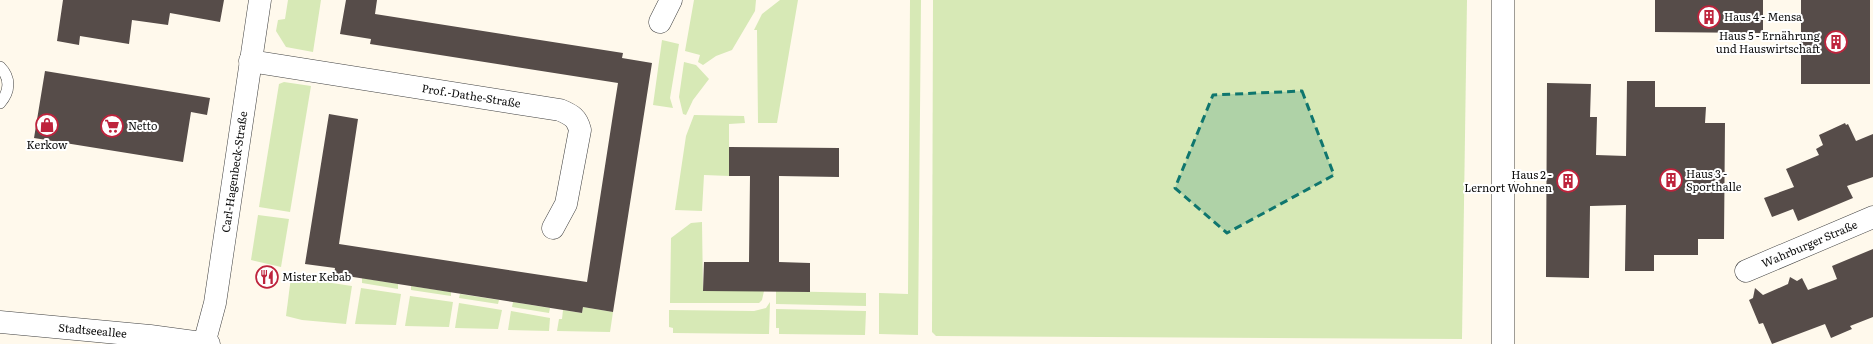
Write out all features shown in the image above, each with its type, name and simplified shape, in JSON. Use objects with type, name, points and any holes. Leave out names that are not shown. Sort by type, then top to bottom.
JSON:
[{"type":"street","name":"Carl-Hagenbeck-Straße","points":[[206,344],[215,303],[260,0]]},
{"type":"street","points":[[660,22],[671,0]]},
{"type":"street","points":[[1503,0],[1503,344]]},
{"type":"street","name":"Prof.-Dathe-Straße","points":[[250,61],[560,110],[573,115],[578,122],[580,130],[566,204],[553,228]]},
{"type":"street","name":"Wahrburger Straße","points":[[1746,271],[1873,217]]},
{"type":"street","name":"Stadtseeallee","points":[[0,322],[150,336],[206,344]]},
{"type":"lane","points":[[0,67],[8,79],[8,88],[5,98],[0,103]]},
{"type":"highlighted area","points":[[1302,91],[1334,175],[1227,233],[1175,188],[1213,95]]},
{"type":"green space","points":[[288,0],[321,0],[313,52],[286,47],[276,31],[278,20],[285,19]]},
{"type":"green space","points":[[694,0],[756,0],[755,11],[732,50],[716,56],[703,65],[698,62],[700,55],[685,51]]},
{"type":"green space","points":[[780,0],[798,0],[777,123],[758,123],[757,30],[754,30],[762,14]]},
{"type":"green space","points":[[910,0],[921,0],[918,335],[879,334],[879,293],[908,294]]},
{"type":"green space","points":[[933,0],[1467,0],[1462,339],[936,336],[932,332]]},
{"type":"green space","points":[[662,40],[679,44],[670,98],[673,108],[653,105]]},
{"type":"green space","points":[[684,62],[696,65],[709,79],[693,100],[686,115],[683,114],[679,97]]},
{"type":"green space","points":[[284,82],[311,86],[290,212],[259,207],[279,84]]},
{"type":"green space","points":[[694,115],[744,116],[745,123],[729,124],[729,176],[704,175],[702,211],[675,210],[686,136]]},
{"type":"green space","points":[[258,215],[289,219],[281,267],[251,260]]},
{"type":"green space","points":[[702,222],[703,291],[764,291],[762,300],[759,303],[670,303],[671,238],[691,223]]},
{"type":"green space","points":[[291,277],[352,286],[346,324],[302,320],[286,316]]},
{"type":"green space","points":[[362,278],[398,284],[398,289],[362,283]]},
{"type":"green space","points":[[411,286],[451,292],[451,296],[411,290]]},
{"type":"green space","points":[[361,288],[401,294],[396,325],[355,324]]},
{"type":"green space","points":[[776,291],[866,293],[866,306],[776,304]]},
{"type":"green space","points":[[460,294],[499,300],[498,304],[459,298]]},
{"type":"green space","points":[[410,296],[453,302],[449,327],[405,326]]},
{"type":"green space","points":[[513,302],[550,308],[549,313],[512,307]]},
{"type":"green space","points":[[770,302],[769,334],[673,333],[673,328],[669,327],[669,310],[754,311],[766,308]]},
{"type":"green space","points":[[459,303],[502,310],[498,329],[455,328]]},
{"type":"green space","points":[[583,307],[613,312],[610,332],[557,331],[559,319],[562,319],[563,310],[582,313]]},
{"type":"green space","points":[[776,309],[866,311],[865,335],[779,334],[779,328],[776,328]]},
{"type":"green space","points":[[511,311],[550,318],[549,331],[508,330]]},
{"type":"building","points":[[63,0],[224,0],[220,22],[170,13],[168,25],[132,20],[129,44],[80,36],[79,45],[57,41]]},
{"type":"building","points":[[346,0],[377,0],[375,14],[623,53],[622,58],[652,63],[613,312],[583,307],[582,313],[334,274],[335,268],[305,264],[329,114],[358,119],[339,244],[587,282],[618,83],[370,44],[371,39],[340,34]]},
{"type":"building","name":"Haus 4 - Mensa","points":[[1655,0],[1763,0],[1763,33],[1655,32]]},
{"type":"building","name":"Haus 5 - Ernährung und Hauswirtschaft","points":[[1801,0],[1870,0],[1870,84],[1801,84]]},
{"type":"building","name":"Netto","points":[[45,71],[210,98],[207,115],[191,112],[183,162],[34,138]]},
{"type":"building","name":"Haus 3 - Sporthalle","points":[[1627,81],[1655,81],[1655,107],[1706,107],[1705,123],[1725,123],[1724,239],[1698,239],[1698,255],[1654,255],[1654,271],[1625,271],[1626,205],[1590,206],[1589,278],[1546,277],[1547,83],[1591,84],[1590,117],[1597,117],[1596,155],[1626,156]]},
{"type":"building","points":[[1845,123],[1846,125],[1848,124],[1856,141],[1873,134],[1873,177],[1847,186],[1853,198],[1798,221],[1793,209],[1772,217],[1764,198],[1794,187],[1786,169],[1819,155],[1816,149],[1823,145],[1819,135]]},
{"type":"building","points":[[729,147],[839,148],[839,177],[779,176],[779,262],[810,263],[810,292],[703,291],[704,262],[749,262],[750,176],[729,176]]},
{"type":"building","points":[[1873,249],[1873,317],[1850,326],[1852,329],[1831,338],[1825,324],[1772,344],[1763,323],[1759,324],[1749,300],[1753,298],[1755,288],[1763,295],[1788,284],[1790,277],[1797,281],[1802,278],[1808,290],[1837,279],[1832,266]]},
{"type":"place","name":"Haus 4 - Mensa","points":[[1709,17]]},
{"type":"place","name":"Haus 5 - Ernährung und Hauswirtschaft","points":[[1836,42]]},
{"type":"place","name":"Kerkow","points":[[47,125]]},
{"type":"place","name":"Netto","points":[[112,126]]},
{"type":"place","name":"Haus 3 - Sporthalle","points":[[1671,180]]},
{"type":"place","name":"Haus 2 - Lernort Wohnen","points":[[1568,181]]},
{"type":"place","name":"Mister Kebab","points":[[267,277]]}]
